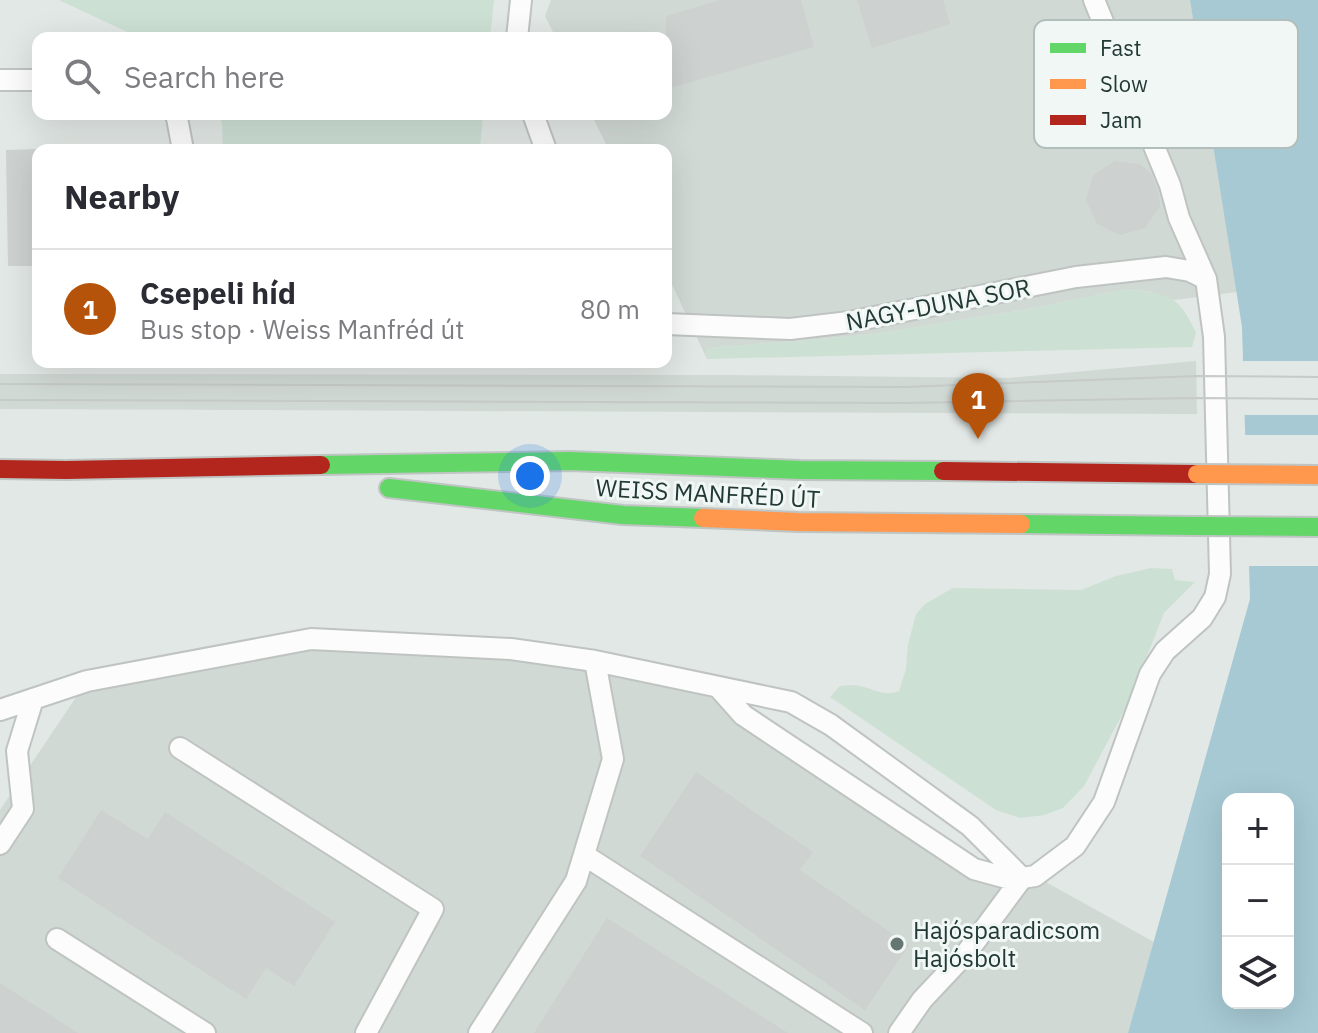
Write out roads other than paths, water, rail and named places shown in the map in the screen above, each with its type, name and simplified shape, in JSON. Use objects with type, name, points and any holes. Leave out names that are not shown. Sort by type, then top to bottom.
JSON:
[{"type":"main road","name":"WEISS MANFRÉD ÚT","points":[[0,469],[570,461],[800,470],[1318,475]]},
{"type":"main road","name":"WEISS MANFRÉD ÚT","points":[[220,468],[346,483]]},
{"type":"main road","name":"WEISS MANFRÉD ÚT","points":[[378,486],[623,515],[798,522],[1318,527]]},
{"type":"lane","points":[[518,32],[521,0]]},
{"type":"lane","points":[[1094,0],[1102,20]]},
{"type":"lane","points":[[0,80],[32,80]]},
{"type":"lane","points":[[177,120],[181,144]]},
{"type":"lane","points":[[535,120],[544,144]]},
{"type":"lane","points":[[719,688],[743,715],[974,869],[1003,877],[1035,876],[1075,846],[1104,802],[1150,674],[1165,651],[1202,618],[1215,597],[1220,574],[1214,337],[1206,279],[1179,218],[1155,148]]},
{"type":"lane","name":"NAGY-DUNA SOR","points":[[672,324],[790,329],[849,322],[1076,277],[1166,267],[1190,271],[1206,279]]},
{"type":"lane","points":[[13,489],[66,470]]},
{"type":"lane","points":[[0,710],[87,681],[311,639],[511,649],[595,661],[791,702],[831,725],[970,826],[1022,878]]},
{"type":"lane","points":[[479,1033],[576,881],[613,759],[595,661]]},
{"type":"lane","points":[[0,844],[23,809],[17,751],[33,699]]},
{"type":"lane","points":[[180,748],[433,909],[366,1033]]},
{"type":"lane","points":[[584,855],[862,1033]]},
{"type":"lane","points":[[899,1033],[922,1000],[968,951],[1022,878]]},
{"type":"lane","points":[[57,939],[205,1033]]},
{"type":"water","points":[[1190,0],[1318,0],[1318,1033],[1128,1033],[1250,599],[1242,327],[1214,148],[1298,148],[1298,20],[1193,20]]},
{"type":"tram line","points":[[0,384],[904,387],[1197,376],[1318,377]]},
{"type":"tram line","points":[[0,400],[904,403],[1318,399]]},
{"type":"place","name":"Csepeli híd","points":[[978,439]]},
{"type":"place","name":"Hajósparadicsom Hajósbolt","points":[[897,944]]}]
